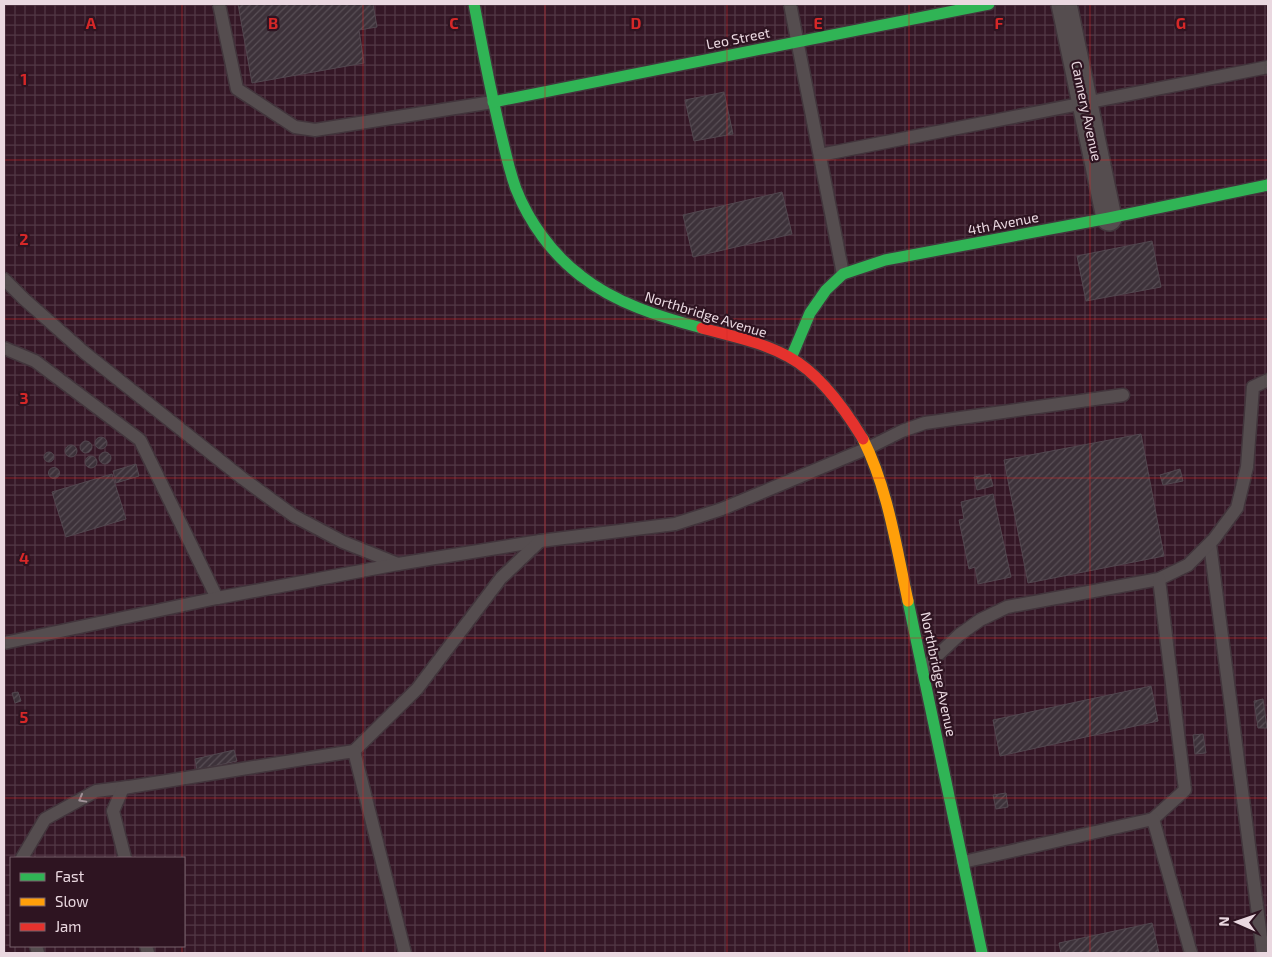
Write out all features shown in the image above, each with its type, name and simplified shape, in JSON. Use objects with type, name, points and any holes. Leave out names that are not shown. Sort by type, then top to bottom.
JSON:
[{"type":"street","name":"Northbridge Avenue","points":[[474,4],[493,102],[508,162],[523,205],[547,242],[573,270],[603,292],[638,309],[754,343],[791,358],[810,373],[830,394],[868,448],[883,488],[982,953]]},
{"type":"street","name":"Leo Street","points":[[493,102],[989,4]]},
{"type":"street","name":"Cannery Avenue","points":[[1064,4],[1109,218]]},
{"type":"street","name":"4th Avenue","points":[[791,358],[810,313],[826,290],[843,274],[885,260],[1109,218],[1268,185]]},
{"type":"lane","points":[[219,4],[237,89],[295,127],[315,130],[493,102]]},
{"type":"lane","points":[[790,4],[843,274]]},
{"type":"lane","points":[[820,155],[1268,67]]},
{"type":"lane","points":[[4,279],[84,353],[242,478],[294,516],[343,542],[398,564]]},
{"type":"lane","points":[[4,348],[35,361],[140,440],[217,598]]},
{"type":"lane","points":[[922,670],[958,635],[980,620],[1007,607],[1159,579],[1188,565],[1210,544],[1237,508],[1246,467],[1253,387],[1268,380]]},
{"type":"lane","points":[[4,643],[217,598],[398,564],[540,541],[675,524],[722,509],[868,448],[902,430],[925,423],[1123,395]]},
{"type":"lane","points":[[125,857],[113,811],[123,788],[354,751],[417,689],[501,578],[540,541]]},
{"type":"lane","points":[[1210,544],[1263,953]]},
{"type":"lane","points":[[963,862],[1154,819],[1186,790],[1159,579]]},
{"type":"lane","points":[[354,751],[405,953]]},
{"type":"lane","points":[[23,857],[45,819],[96,791],[129,787]]},
{"type":"lane","points":[[1154,819],[1191,953]]},
{"type":"shaded area","points":[[4,4],[1268,4],[1268,953],[4,953]]},
{"type":"building","points":[[238,4],[373,4],[377,27],[359,30],[364,63],[252,83]]},
{"type":"building","points":[[724,92],[733,134],[694,141],[685,100]]},
{"type":"building","points":[[782,192],[792,234],[693,257],[683,215]]},
{"type":"building","points":[[1152,241],[1161,287],[1086,301],[1077,256]]},
{"type":"building","points":[[1141,434],[1164,556],[1028,583],[1004,460]]},
{"type":"building","points":[[99,437],[103,437],[107,443],[103,449],[99,449],[95,445],[95,441]]},
{"type":"building","points":[[84,441],[88,441],[92,447],[88,453],[84,453],[80,449],[80,445]]},
{"type":"building","points":[[73,445],[76,446],[76,456],[69,457],[66,456],[65,449],[66,446]]},
{"type":"building","points":[[47,452],[51,452],[54,457],[53,461],[47,462],[44,459],[44,455]]},
{"type":"building","points":[[103,452],[107,452],[111,458],[107,464],[103,464],[99,460],[99,456]]},
{"type":"building","points":[[89,456],[93,456],[97,462],[93,468],[89,468],[85,464],[85,460]]},
{"type":"building","points":[[136,464],[139,476],[116,483],[113,471]]},
{"type":"building","points":[[52,468],[56,468],[59,473],[58,477],[52,478],[49,475],[49,471]]},
{"type":"building","points":[[1180,469],[1183,481],[1163,485],[1160,475]]},
{"type":"building","points":[[112,474],[126,519],[66,537],[52,492]]},
{"type":"building","points":[[990,474],[993,486],[977,490],[974,477]]},
{"type":"building","points":[[993,494],[1011,577],[978,584],[975,567],[969,569],[959,520],[964,519],[961,502]]},
{"type":"building","points":[[1151,686],[1158,721],[1000,756],[993,720]]},
{"type":"building","points":[[18,692],[21,701],[15,703],[12,693]]},
{"type":"building","points":[[1263,699],[1267,728],[1258,728],[1254,701]]},
{"type":"building","points":[[1203,734],[1206,753],[1195,754],[1193,735]]},
{"type":"building","points":[[234,750],[237,761],[197,770],[195,759]]},
{"type":"building","points":[[1006,793],[1008,807],[996,809],[993,795]]},
{"type":"building","points":[[1152,923],[1159,953],[1061,953],[1059,943]]},
{"type":"traffic: fast","points":[[474,4],[493,99],[511,175],[521,201],[542,237],[570,267],[594,286],[608,294],[654,314],[702,328]]},
{"type":"traffic: fast","points":[[493,102],[989,4]]},
{"type":"traffic: fast","points":[[791,358],[810,313],[826,290],[843,274],[885,260],[1109,218],[1268,185]]},
{"type":"traffic: fast","points":[[908,601],[982,953]]},
{"type":"traffic: slow","points":[[863,439],[872,458],[885,498],[908,601]]},
{"type":"traffic: jam","points":[[702,328],[768,347],[800,364],[831,393],[863,439]]}]
